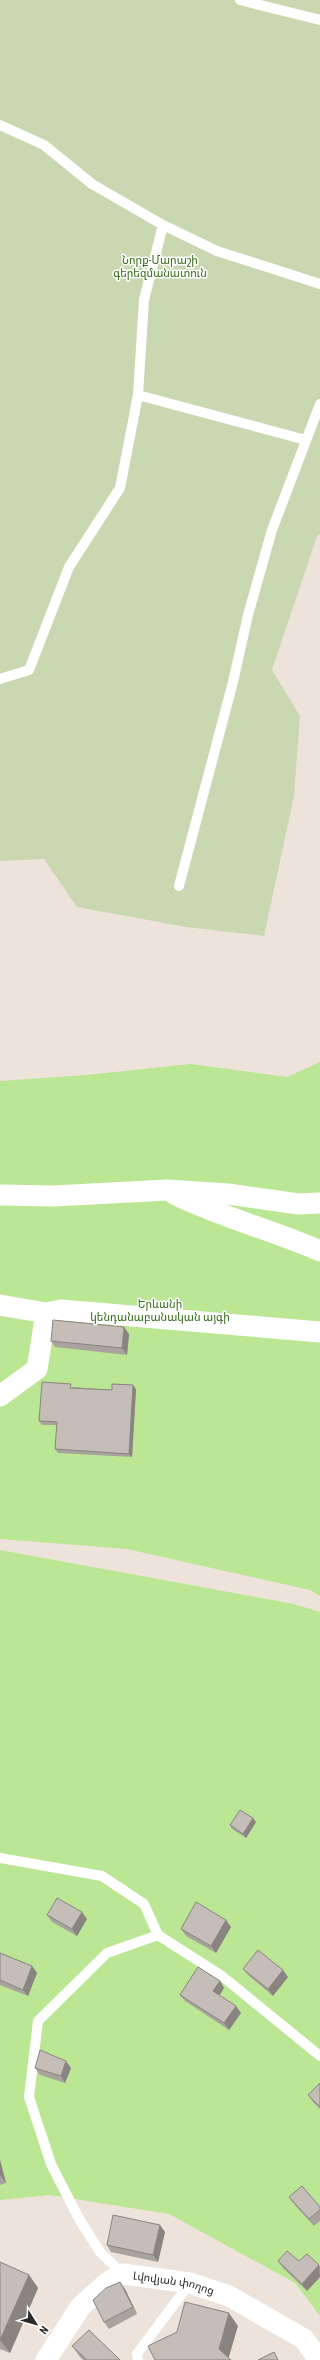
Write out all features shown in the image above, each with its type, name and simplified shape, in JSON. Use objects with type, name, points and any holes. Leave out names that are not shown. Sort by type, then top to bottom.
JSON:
[{"type":"street","points":[[167,1190],[207,1210],[290,1238],[320,1251]]},
{"type":"street","points":[[0,1195],[54,1196],[167,1190],[228,1194],[298,1204],[320,1203]]},
{"type":"street","points":[[0,1305],[46,1313],[61,1310],[320,1332]]},
{"type":"street","points":[[0,1396],[37,1368],[46,1313]]},
{"type":"street","name":"Լվովյան փողոց","points":[[46,2360],[81,2306],[108,2282],[123,2274],[190,2283],[229,2296],[304,2339],[319,2360]]},
{"type":"lane","points":[[240,0],[320,20]]},
{"type":"lane","points":[[0,125],[44,145],[92,184],[163,225],[216,251],[320,284]]},
{"type":"lane","points":[[0,679],[29,670],[69,567],[120,488],[138,396],[144,300],[163,225]]},
{"type":"lane","points":[[138,396],[306,440]]},
{"type":"lane","points":[[179,886],[234,682],[256,586],[272,530],[320,404]]},
{"type":"lane","points":[[0,1858],[102,1876],[144,1904],[158,1935],[222,1976],[320,2056]]},
{"type":"lane","points":[[123,2274],[100,2252],[78,2217],[51,2164],[29,2097],[38,2021],[107,1953],[158,1935]]},
{"type":"lane","points":[[138,2360],[137,2354],[190,2283]]},
{"type":"green space","name":"Նորք-Մարաշի գերեզմանատուն","points":[[0,0],[320,0],[320,534],[317,536],[272,670],[300,716],[294,796],[264,936],[186,927],[77,907],[44,859],[0,861]]},
{"type":"green space","name":"Երևանի կենդանաբանական այգի","points":[[320,1062],[320,1596],[310,1590],[127,1549],[0,1539],[0,1081],[86,1075],[191,1064],[287,1077]]},
{"type":"green space","points":[[0,1550],[294,1604],[320,1612],[320,2316],[295,2283],[169,2214],[50,2195],[0,2200]]},
{"type":"building","points":[[53,1320],[124,1327],[122,1348],[51,1341]]},
{"type":"building","points":[[42,1382],[71,1384],[70,1388],[112,1390],[112,1384],[133,1385],[129,1454],[55,1449],[57,1422],[39,1421]]},
{"type":"building","points":[[240,1810],[253,1818],[243,1834],[230,1825]]},
{"type":"building","points":[[57,1898],[82,1912],[72,1929],[47,1915]]},
{"type":"building","points":[[196,1902],[226,1920],[211,1946],[181,1929]]},
{"type":"building","points":[[258,1950],[283,1970],[268,1989],[243,1969]]},
{"type":"building","points":[[0,1953],[32,1966],[23,1990],[0,1980]]},
{"type":"building","points":[[198,1967],[220,1981],[213,1991],[236,2006],[224,2023],[180,1995]]},
{"type":"building","points":[[40,2050],[66,2061],[61,2076],[35,2068]]},
{"type":"building","points":[[320,2083],[320,2107],[308,2095]]},
{"type":"building","points":[[302,2186],[320,2207],[320,2210],[309,2219],[289,2197]]},
{"type":"building","points":[[113,2215],[160,2225],[153,2255],[107,2245]]},
{"type":"building","points":[[287,2251],[299,2261],[307,2254],[319,2265],[302,2284],[278,2261]]},
{"type":"building","points":[[0,2262],[29,2275],[0,2340]]},
{"type":"building","points":[[120,2282],[133,2307],[104,2322],[93,2300],[106,2288]]},
{"type":"building","points":[[185,2302],[229,2313],[219,2349],[231,2360],[155,2360],[148,2346],[177,2332]]},
{"type":"building","points":[[89,2330],[120,2360],[87,2360],[72,2346]]},
{"type":"building","points":[[274,2352],[278,2360],[258,2360]]}]
